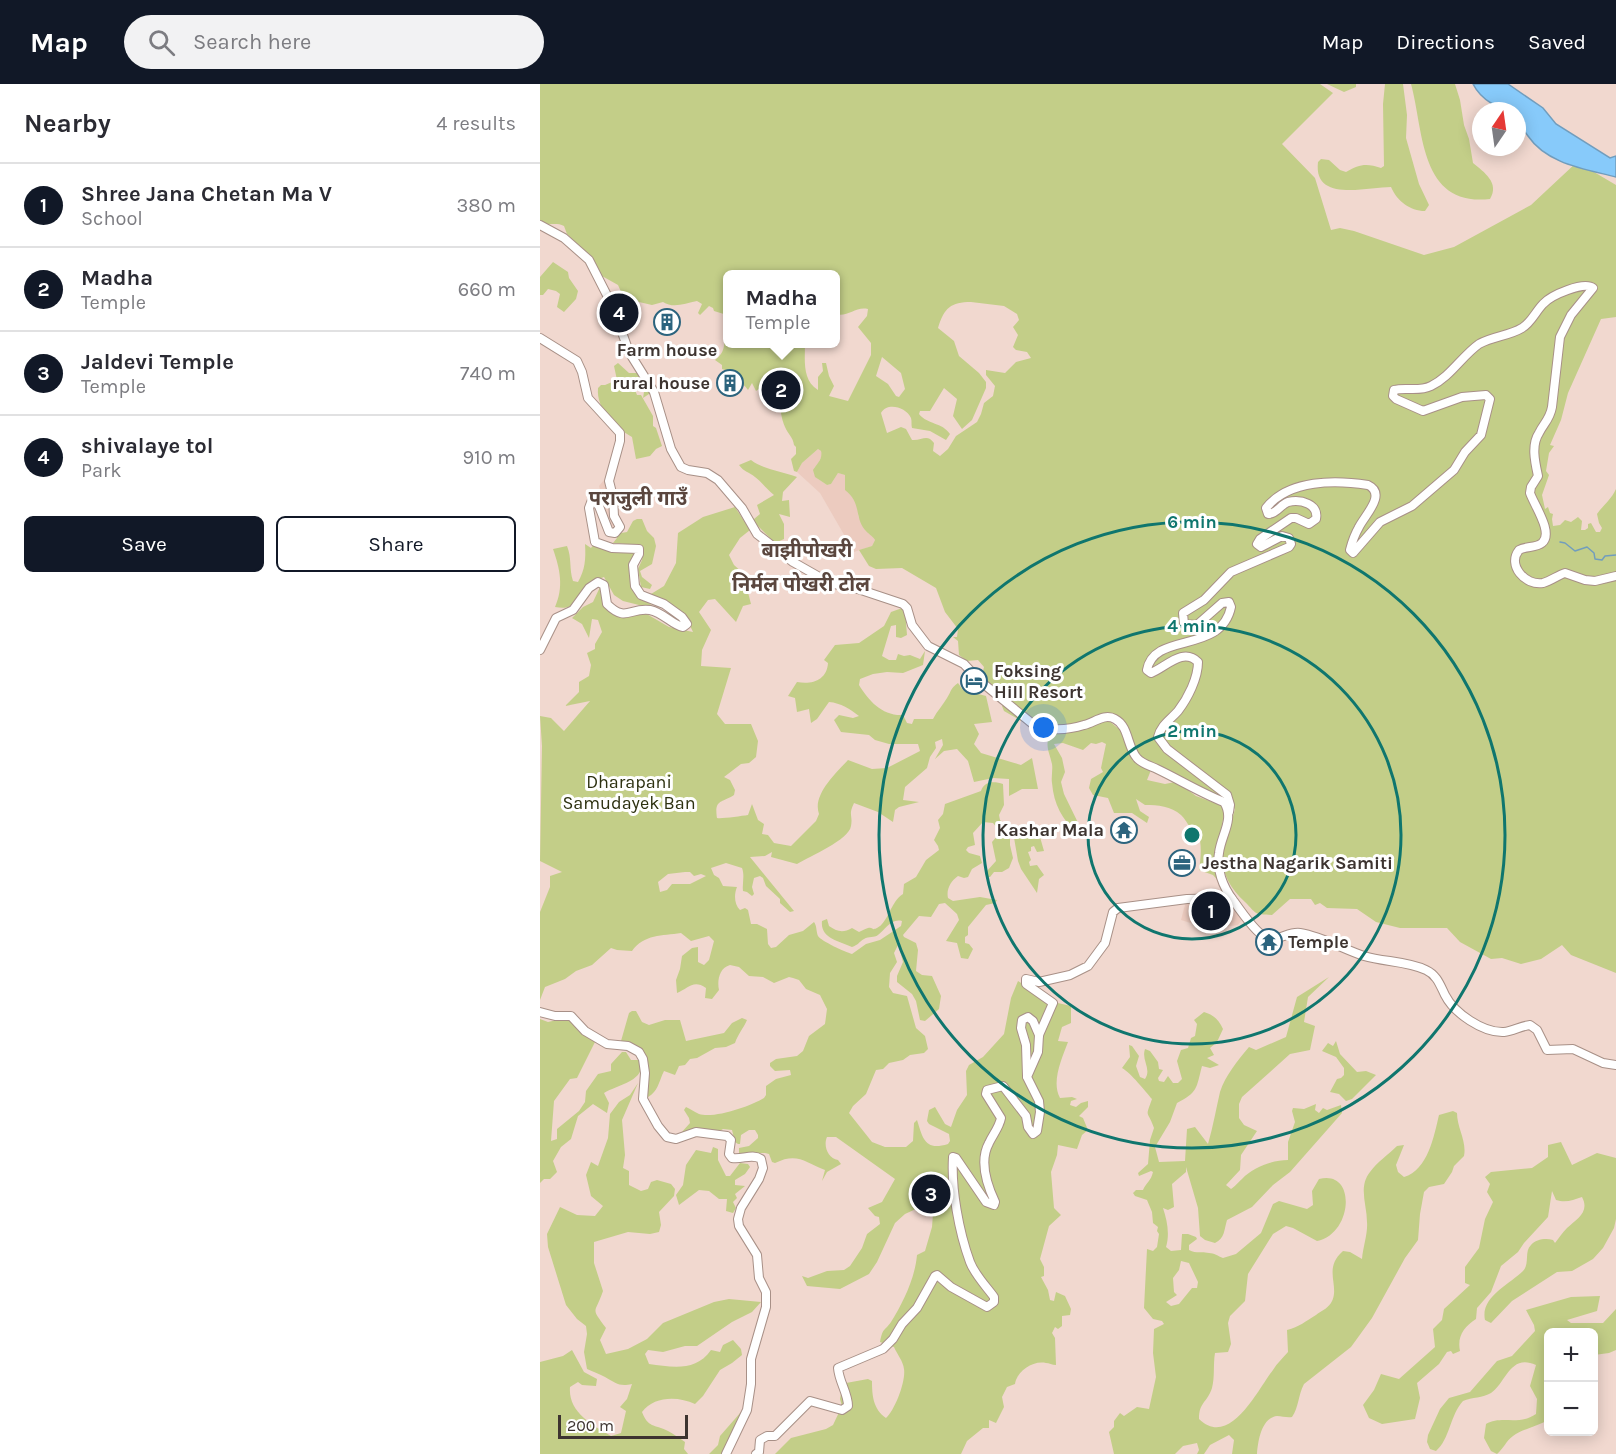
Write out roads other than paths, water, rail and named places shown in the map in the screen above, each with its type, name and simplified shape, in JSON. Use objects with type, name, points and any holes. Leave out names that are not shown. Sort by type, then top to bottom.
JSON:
[{"type":"main road","points":[[540,225],[564,238],[589,260],[613,307],[629,352],[654,392],[671,449],[679,464],[688,470],[706,473],[718,480],[742,508],[758,534],[793,562],[820,578],[837,586],[858,589],[903,604],[907,608],[912,625],[928,646],[964,664],[980,681],[1034,725],[1059,729],[1087,725],[1106,717],[1114,718],[1123,726],[1132,751],[1142,763],[1202,793],[1224,801],[1229,812]]},
{"type":"main road","points":[[1616,576],[1595,581],[1565,573],[1543,583],[1520,574],[1514,564],[1514,556],[1522,548],[1541,544],[1546,536],[1546,529],[1530,493],[1538,476],[1534,457],[1536,440],[1550,417],[1560,337],[1571,315],[1593,288],[1592,286],[1575,288],[1547,300],[1526,326],[1490,338],[1478,345],[1436,383],[1428,387],[1394,390],[1393,396],[1396,399],[1423,411],[1462,398],[1482,394],[1488,396],[1490,402],[1481,435],[1442,483],[1412,506],[1380,522],[1353,553],[1350,550],[1351,544],[1374,502],[1376,493],[1373,487],[1368,484],[1336,481],[1310,485],[1275,497],[1266,508],[1268,513],[1273,514],[1288,502],[1306,503],[1314,507],[1316,511],[1317,515],[1313,523],[1309,524],[1296,518],[1291,519],[1260,539],[1257,544],[1259,547],[1264,547],[1282,536],[1289,538],[1290,545],[1231,572],[1204,600],[1183,613],[1184,624],[1192,626],[1201,623],[1224,602],[1229,602],[1231,607],[1224,625],[1219,630],[1201,639],[1163,650],[1149,664],[1147,670],[1151,673],[1178,658],[1192,658],[1198,662],[1187,696],[1179,710],[1163,726],[1158,738],[1167,749],[1227,795],[1230,804],[1218,861],[1220,877],[1231,898],[1258,931],[1272,940],[1300,933],[1324,939],[1348,951],[1368,957],[1424,969],[1437,978],[1450,1002],[1479,1026],[1503,1032],[1530,1025],[1537,1030],[1547,1050],[1573,1049],[1603,1063],[1616,1065]]},
{"type":"main road","points":[[540,338],[577,361],[588,398],[621,435],[609,481],[615,516],[620,527],[615,533],[609,532],[597,501],[592,500],[589,508],[595,542],[612,548],[639,549],[633,565],[635,586],[641,595],[664,604],[682,617],[687,624],[683,627],[679,626],[666,616],[651,610],[639,610],[627,614],[618,612],[606,604],[604,585],[598,582],[589,588],[573,610],[556,618],[540,650]]},
{"type":"main road","points":[[1027,1077],[1038,1052],[1039,1035],[1053,1003],[1026,984],[1026,979],[1039,982],[1070,975],[1088,966],[1105,943],[1113,912],[1118,908],[1187,899],[1231,898]]},
{"type":"main road","points":[[540,1012],[571,1016],[585,1031],[607,1044],[628,1046],[637,1050],[642,1056],[645,1068],[643,1099],[667,1137],[676,1139],[696,1132],[727,1136],[731,1140],[729,1154],[732,1158],[754,1156],[761,1159],[763,1168],[759,1179],[741,1208],[738,1219],[739,1226],[757,1255],[758,1275],[766,1292],[766,1307],[751,1359],[751,1384],[747,1410],[726,1454]]},
{"type":"main road","points":[[756,1454],[759,1452],[760,1440],[767,1436],[775,1436],[810,1401],[842,1410],[848,1406],[838,1368],[883,1349],[893,1340],[902,1324],[917,1308],[935,1276],[937,1275],[951,1287],[987,1307],[994,1302],[994,1297],[971,1264],[964,1241],[958,1217],[953,1157],[956,1158],[986,1202],[994,1205],[995,1202],[988,1187],[985,1158],[987,1145],[999,1127],[1001,1118],[986,1094],[987,1090],[1003,1086],[1026,1116],[1028,1127],[1034,1134],[1037,1131],[1039,1101],[1027,1077],[1026,1045],[1021,1028],[1022,1020],[1028,1017],[1033,1021],[1039,1035]]},
{"type":"water","points":[[1473,84],[1508,84],[1543,108],[1556,124],[1610,158],[1616,156],[1616,177],[1568,164],[1545,153],[1526,133],[1526,102],[1490,102],[1476,90]]},
{"type":"waterway","points":[[1560,542],[1575,551],[1587,547],[1594,553],[1595,559],[1602,560],[1605,556],[1616,555]]},
{"type":"place","name":"shivalaye tol","points":[[619,313]]},
{"type":"place","name":"Farm house","points":[[667,322]]},
{"type":"place","name":"rural house","points":[[730,383]]},
{"type":"place","name":"Madha","points":[[781,390]]},
{"type":"place","name":"Foksing Hill Resort","points":[[974,681]]},
{"type":"place","name":"Kashar Mala","points":[[1124,830]]},
{"type":"place","name":"Jestha Nagarik Samiti","points":[[1182,863]]},
{"type":"place","name":"Shree Jana Chetan Ma V","points":[[1211,911]]},
{"type":"place","name":"Temple","points":[[1269,942]]},
{"type":"place","name":"Jaldevi Temple","points":[[931,1194]]},
{"type":"district","name":"पराजुली गाउँ","points":[[638,498]]},
{"type":"district","name":"बाझीपोखरी","points":[[807,550]]},
{"type":"district","name":"निर्मल पोखरी टोल","points":[[801,584]]},
{"type":"park label","name":"Dharapani Samudayek Ban","points":[[629,792]]}]
